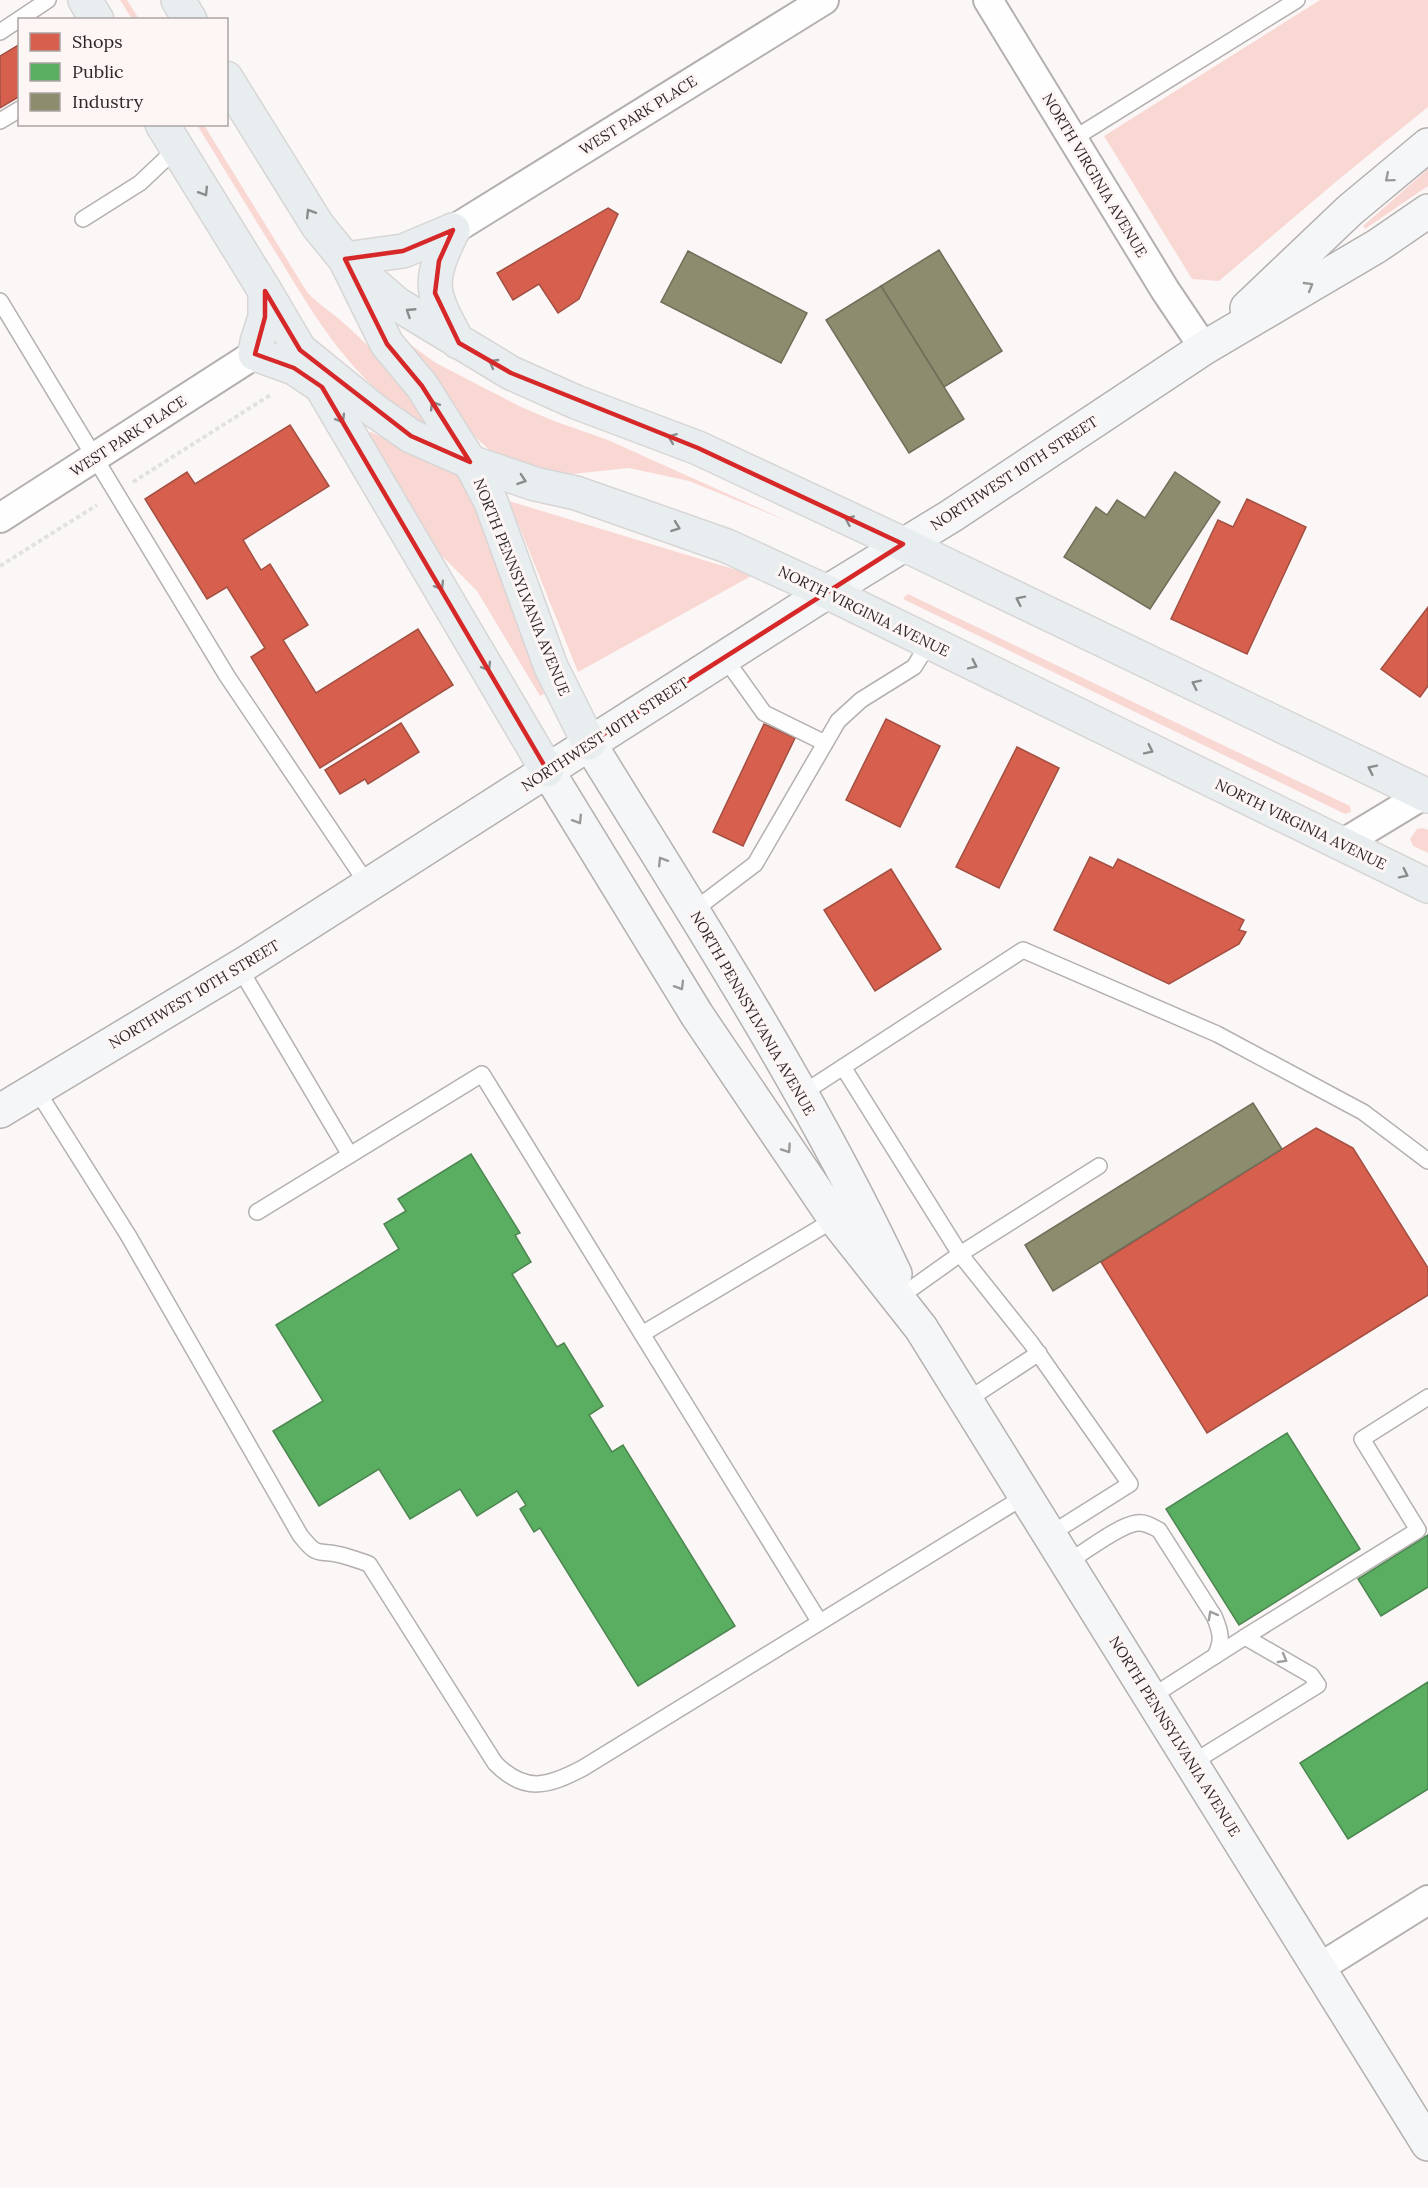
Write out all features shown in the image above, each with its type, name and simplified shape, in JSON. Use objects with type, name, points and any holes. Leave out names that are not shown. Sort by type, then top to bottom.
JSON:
[{"type":"main road","points":[[85,0],[96,18]]},
{"type":"main road","points":[[178,0],[189,18]]},
{"type":"main road","name":"NORTH PENNSYLVANIA AVENUE","points":[[228,81],[318,226],[345,259],[387,344],[422,386],[470,462],[491,502],[551,668],[590,743],[727,966],[862,1204],[921,1328],[1428,2144]]},
{"type":"main road","name":"NORTH PENNSYLVANIA AVENUE","points":[[170,136],[265,291],[308,371],[547,770],[697,1015],[835,1219],[921,1328]]},
{"type":"main road","name":"NORTHWEST 10TH STREET","points":[[1204,348],[1350,210],[1428,145]]},
{"type":"main road","name":"NORTHWEST 10TH STREET","points":[[0,1111],[239,967],[724,657],[951,516],[1204,348],[1377,246],[1428,211]]},
{"type":"main road","points":[[345,259],[403,251],[453,230]]},
{"type":"main road","points":[[453,230],[439,261],[435,293],[441,311],[459,343]]},
{"type":"main road","points":[[345,259],[397,304],[511,373],[576,402],[698,448],[1427,794]]},
{"type":"main road","points":[[265,291],[265,317],[256,342],[255,354],[308,371]]},
{"type":"main road","name":"NORTH VIRGINIA AVENUE","points":[[308,371],[375,411],[411,436],[470,462],[534,484],[576,493],[727,546],[827,592],[1428,886]]},
{"type":"street","name":"WEST PARK PLACE","points":[[453,230],[824,0]]},
{"type":"street","name":"NORTH VIRGINIA AVENUE","points":[[988,0],[1165,290],[1204,348]]},
{"type":"street","name":"WEST PARK PLACE","points":[[0,518],[255,354]]},
{"type":"street","points":[[1342,844],[1427,794]]},
{"type":"street","points":[[1319,1968],[1428,1900]]},
{"type":"lane","points":[[21,18],[48,0]]},
{"type":"lane","points":[[1073,139],[1297,0]]},
{"type":"lane","points":[[0,32],[18,20]]},
{"type":"lane","points":[[0,121],[18,110]]},
{"type":"lane","points":[[83,219],[140,183],[170,136]]},
{"type":"lane","points":[[0,301],[227,676],[368,885]]},
{"type":"lane","points":[[693,911],[755,864],[838,722],[861,700],[914,667],[930,643]]},
{"type":"lane","points":[[724,657],[764,713],[825,743]]},
{"type":"lane","points":[[800,1095],[1023,950],[1217,1034],[1363,1112],[1428,1161]]},
{"type":"lane","points":[[239,967],[350,1155]]},
{"type":"lane","points":[[843,1067],[960,1254],[1039,1353],[1130,1484],[1049,1535]]},
{"type":"lane","points":[[257,1212],[482,1074],[819,1621]]},
{"type":"lane","points":[[36,1089],[128,1235],[300,1535],[311,1550],[324,1554],[339,1554],[369,1564],[495,1763],[514,1779],[526,1784],[544,1784],[560,1780],[1024,1496]]},
{"type":"lane","points":[[904,1293],[960,1254],[1099,1166]]},
{"type":"lane","points":[[642,1334],[835,1219]]},
{"type":"lane","points":[[966,1401],[1039,1353]]},
{"type":"lane","points":[[1151,1697],[1418,1530],[1362,1439],[1428,1397]]},
{"type":"lane","points":[[1067,1563],[1122,1529],[1136,1523],[1147,1524],[1159,1530],[1214,1616],[1221,1631],[1221,1645],[1215,1656]]},
{"type":"lane","points":[[1192,1763],[1318,1686],[1311,1675],[1245,1637]]},
{"type":"path","points":[[0,566],[308,371]]},
{"type":"highlighted area","points":[[453,230],[439,261],[435,293],[459,343],[511,373],[698,448],[903,544],[547,770],[322,387],[294,368],[255,354],[265,317],[265,291],[300,350],[411,436],[470,462],[422,386],[387,344],[345,259],[403,251]]},
{"type":"shaded area","points":[[120,0],[127,0],[138,18],[131,18]]},
{"type":"shaded area","points":[[1320,0],[1428,0],[1428,107],[1219,281],[1192,279],[1104,136]]},
{"type":"shaded area","points":[[198,126],[205,126],[307,292],[358,336],[379,358],[407,394],[424,423],[399,408],[357,370],[306,302]]},
{"type":"shaded area","points":[[1428,169],[1428,186],[1365,229],[1363,226]]},
{"type":"shaded area","points":[[404,340],[436,363],[519,406],[608,440],[790,522],[689,481],[629,468],[573,474],[540,469],[497,457],[474,436],[434,378]]},
{"type":"shaded area","points":[[371,432],[459,475],[478,511],[544,694],[540,696],[477,591],[439,553],[369,435],[368,433]]},
{"type":"shaded area","points":[[509,501],[753,575],[578,672]]},
{"type":"shaded area","points":[[908,594],[1350,806],[1351,812],[1345,814],[905,600],[903,598]]},
{"type":"shaded area","points":[[1417,829],[1428,830],[1428,853],[1413,846],[1410,839]]},
{"type":"building: Shops","points":[[18,45],[18,97],[0,108],[0,56]]},
{"type":"building: Shops","points":[[608,208],[618,214],[579,299],[558,313],[539,284],[513,300],[497,273]]},
{"type":"building: Shops","points":[[290,425],[329,486],[243,540],[261,570],[270,564],[308,625],[283,640],[316,693],[418,629],[453,685],[320,768],[251,657],[265,648],[227,587],[207,599],[145,499],[187,472],[195,484]]},
{"type":"building: Shops","points":[[1247,499],[1306,527],[1247,654],[1171,619],[1218,520],[1233,527]]},
{"type":"building: Shops","points":[[1428,607],[1428,686],[1420,697],[1381,669]]},
{"type":"building: Shops","points":[[886,719],[940,746],[900,827],[846,800]]},
{"type":"building: Shops","points":[[401,723],[419,752],[368,784],[365,779],[340,794],[325,770]]},
{"type":"building: Shops","points":[[764,724],[795,738],[743,846],[713,832]]},
{"type":"building: Shops","points":[[1017,747],[1059,768],[999,888],[956,867]]},
{"type":"building: Shops","points":[[1090,857],[1113,868],[1118,859],[1244,920],[1239,930],[1246,932],[1239,944],[1169,984],[1054,930]]},
{"type":"building: Shops","points":[[891,869],[941,949],[875,991],[824,910]]},
{"type":"building: Shops","points":[[1316,1128],[1353,1148],[1428,1268],[1428,1295],[1207,1433],[1101,1262]]},
{"type":"building: Public","points":[[471,1154],[520,1233],[515,1235],[531,1262],[512,1274],[557,1347],[564,1343],[603,1406],[589,1415],[612,1452],[623,1445],[735,1626],[638,1686],[540,1528],[534,1532],[520,1509],[526,1505],[517,1491],[477,1516],[460,1489],[410,1519],[379,1469],[319,1506],[273,1431],[323,1401],[276,1325],[399,1249],[384,1224],[406,1211],[398,1199]]},
{"type":"building: Public","points":[[1287,1433],[1360,1549],[1239,1625],[1166,1509]]},
{"type":"building: Public","points":[[1428,1535],[1428,1587],[1381,1616],[1358,1579]]},
{"type":"building: Public","points":[[1428,1682],[1428,1789],[1348,1839],[1300,1763]]},
{"type":"building: Industry","points":[[939,250],[1002,351],[944,387],[881,286]]},
{"type":"building: Industry","points":[[688,251],[807,313],[781,363],[661,302]]},
{"type":"building: Industry","points":[[881,286],[964,419],[909,453],[826,320]]},
{"type":"building: Industry","points":[[1175,472],[1220,502],[1150,609],[1064,557],[1096,507],[1107,515],[1117,500],[1145,518]]},
{"type":"building: Industry","points":[[1253,1103],[1282,1149],[1053,1291],[1025,1245]]}]
